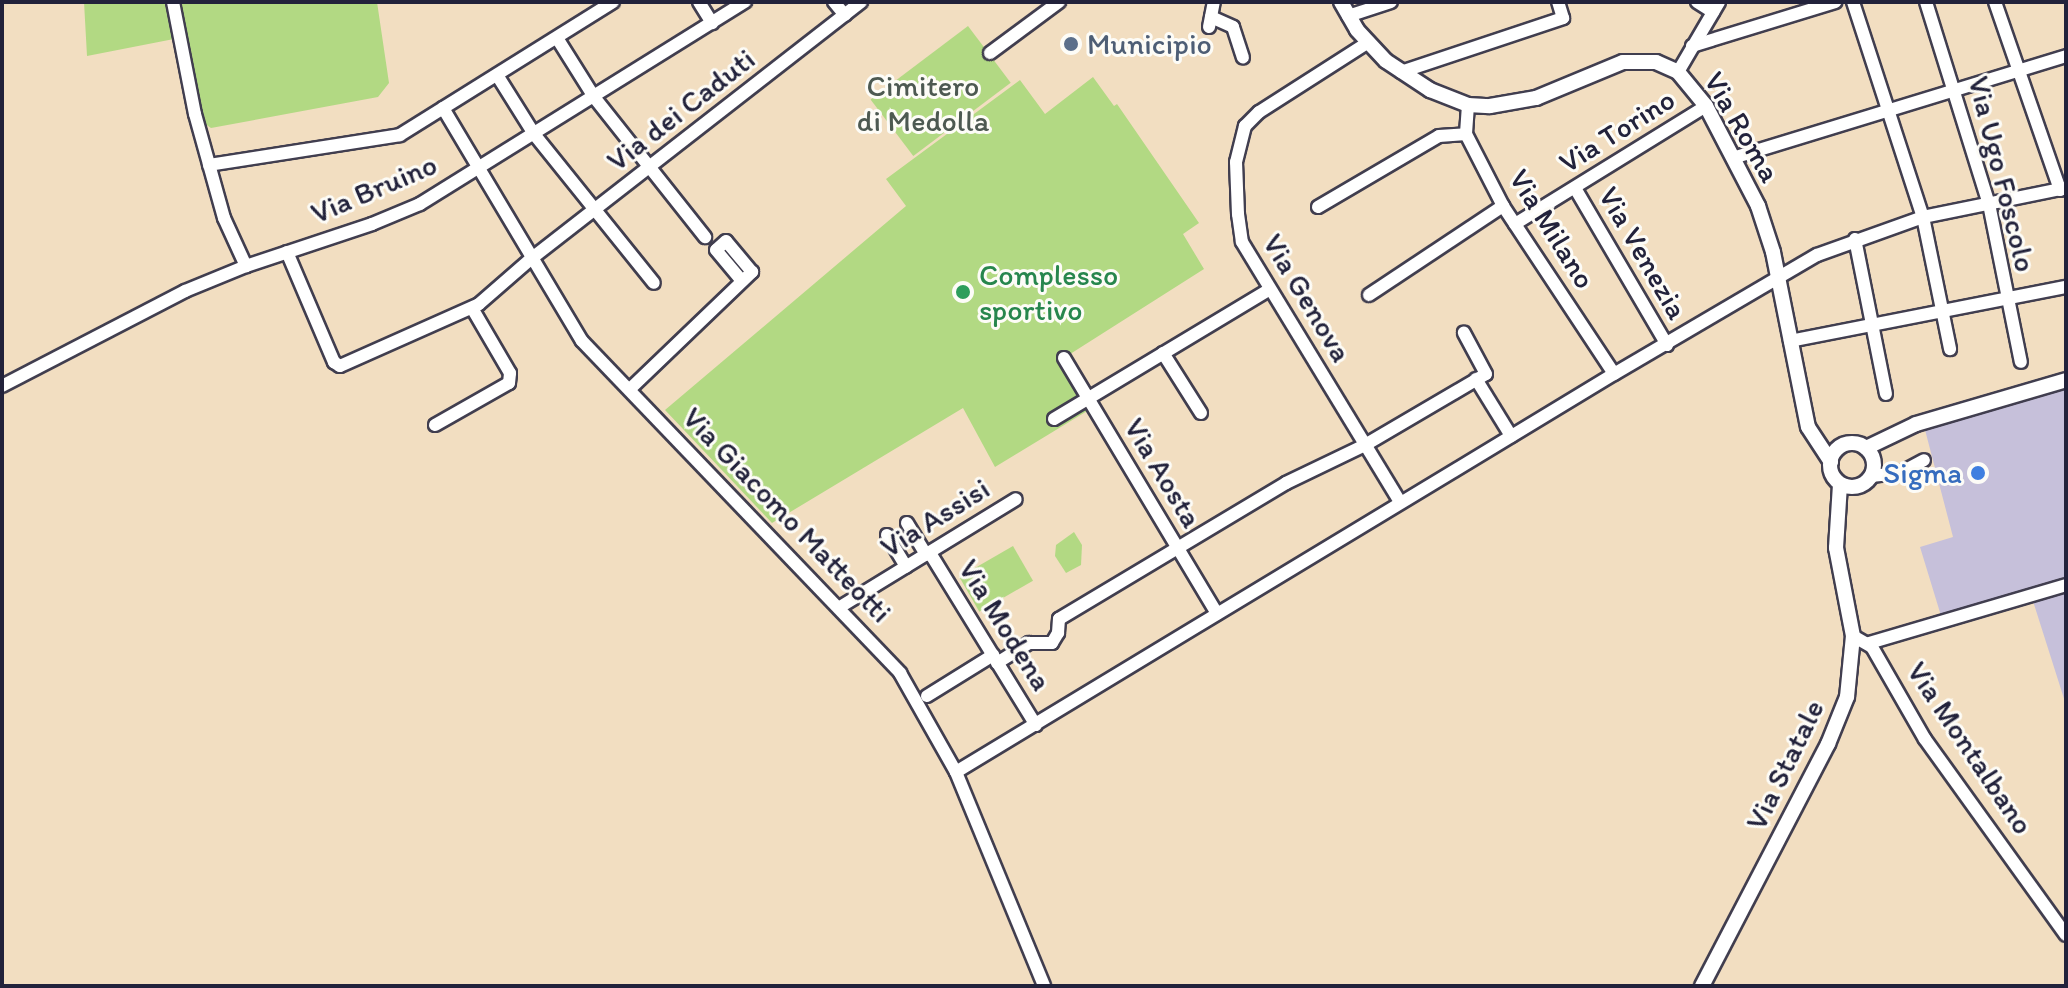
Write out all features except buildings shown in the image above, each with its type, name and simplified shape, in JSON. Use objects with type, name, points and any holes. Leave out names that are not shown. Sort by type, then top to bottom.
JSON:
[{"type":"main road","name":"Via Roma","points":[[1341,2],[1367,43],[1401,72],[1430,90],[1468,105],[1490,106],[1536,98],[1623,62],[1656,62],[1678,72],[1706,106],[1736,157],[1767,229],[1808,427],[1834,455],[1833,476],[1847,485]]},
{"type":"main road","points":[[1834,455],[1852,443],[1870,462],[1882,444],[1916,424],[2066,380]]},
{"type":"main road","name":"Via Statale","points":[[1702,986],[1836,727],[1851,681],[1853,636],[1836,548],[1841,504],[1847,485],[1870,462]]},
{"type":"street","points":[[173,2],[195,114],[209,165],[224,218],[246,266]]},
{"type":"street","points":[[209,165],[400,135],[613,2]]},
{"type":"street","points":[[699,2],[712,23]]},
{"type":"street","name":"Via Bruino","points":[[2,386],[171,298],[246,266],[420,204],[745,2]]},
{"type":"street","points":[[834,2],[845,15]]},
{"type":"street","name":"Via dei Caduti","points":[[287,252],[334,362],[340,366],[472,308],[861,2]]},
{"type":"street","points":[[990,53],[1059,2]]},
{"type":"street","points":[[1214,2],[1210,22],[1233,27],[1243,57]]},
{"type":"street","points":[[1348,16],[1391,2]]},
{"type":"street","points":[[1401,72],[1563,18],[1558,2]]},
{"type":"street","points":[[1678,72],[1716,7],[1697,2]]},
{"type":"street","points":[[1692,46],[1835,2]]},
{"type":"street","points":[[1853,2],[1923,217],[1950,349]]},
{"type":"street","name":"Via Ugo Foscolo","points":[[1926,2],[1989,204],[2021,362]]},
{"type":"street","points":[[956,772],[1400,502],[1817,255],[1923,217],[2063,189],[1995,2]]},
{"type":"street","points":[[557,38],[594,97],[705,237]]},
{"type":"street","name":"Via Genova","points":[[1367,43],[1259,112],[1242,134],[1236,162],[1240,233],[1270,289],[1400,502]]},
{"type":"street","points":[[1736,157],[2066,56]]},
{"type":"street","points":[[497,75],[534,134],[654,283]]},
{"type":"street","points":[[1318,207],[1439,136],[1466,134],[1468,105]]},
{"type":"street","name":"Via Torino","points":[[1515,224],[1706,106]]},
{"type":"street","name":"Via Giacomo Matteotti","points":[[443,108],[582,341],[631,388],[900,673],[956,772],[1044,986]]},
{"type":"street","name":"Via Milano","points":[[1466,134],[1503,206],[1614,374]]},
{"type":"street","name":"Via Venezia","points":[[1575,188],[1667,345]]},
{"type":"street","points":[[1369,295],[1503,206]]},
{"type":"street","points":[[1855,239],[1886,394]]},
{"type":"street","points":[[631,388],[742,281]]},
{"type":"street","points":[[1790,341],[2066,287]]},
{"type":"street","points":[[1054,419],[1270,289]]},
{"type":"street","points":[[435,425],[509,383],[510,373],[472,308]]},
{"type":"street","points":[[927,696],[1029,643],[1052,643],[1058,633],[1059,619],[1286,483],[1365,445],[1486,374],[1464,333]]},
{"type":"street","points":[[1163,353],[1201,413]]},
{"type":"street","name":"Via Aosta","points":[[1064,358],[1217,614]]},
{"type":"street","points":[[1476,379],[1511,436]]},
{"type":"street","points":[[1870,462],[1900,473],[1924,460]]},
{"type":"street","name":"Via Assisi","points":[[840,607],[1016,499]]},
{"type":"street","name":"Via Modena","points":[[907,523],[1036,725]]},
{"type":"street","points":[[887,535],[906,567]]},
{"type":"street","points":[[1869,643],[2066,585]]},
{"type":"street","name":"Via Montalbano","points":[[1853,636],[1869,643],[1925,739],[2066,935]]},
{"type":"shaded area","points":[[2066,377],[2066,705],[2032,598],[1942,619],[1920,547],[1953,537],[1924,426]]},
{"type":"green space","points":[[84,2],[377,2],[389,83],[378,97],[211,128],[195,117],[179,38],[87,56]]},
{"type":"green space","name":"Cimitero di Medolla","points":[[968,26],[1011,83],[913,156],[871,99]]},
{"type":"green space","name":"Complesso sportivo","points":[[1093,77],[1114,106],[1117,104],[1199,223],[1183,234],[1204,269],[1067,356],[1097,405],[995,467],[963,408],[772,523],[665,410],[906,206],[886,179],[1020,80],[1045,114]]},
{"type":"green space","points":[[1074,532],[1082,545],[1081,565],[1066,573],[1055,556],[1056,545]]},
{"type":"green space","points":[[1013,546],[1033,581],[979,612],[959,577]]},
{"type":"place","name":"Municipio","points":[[1071,44]]},
{"type":"place","name":"Complesso sportivo","points":[[963,292]]},
{"type":"place","name":"Sigma","points":[[1978,473]]}]
